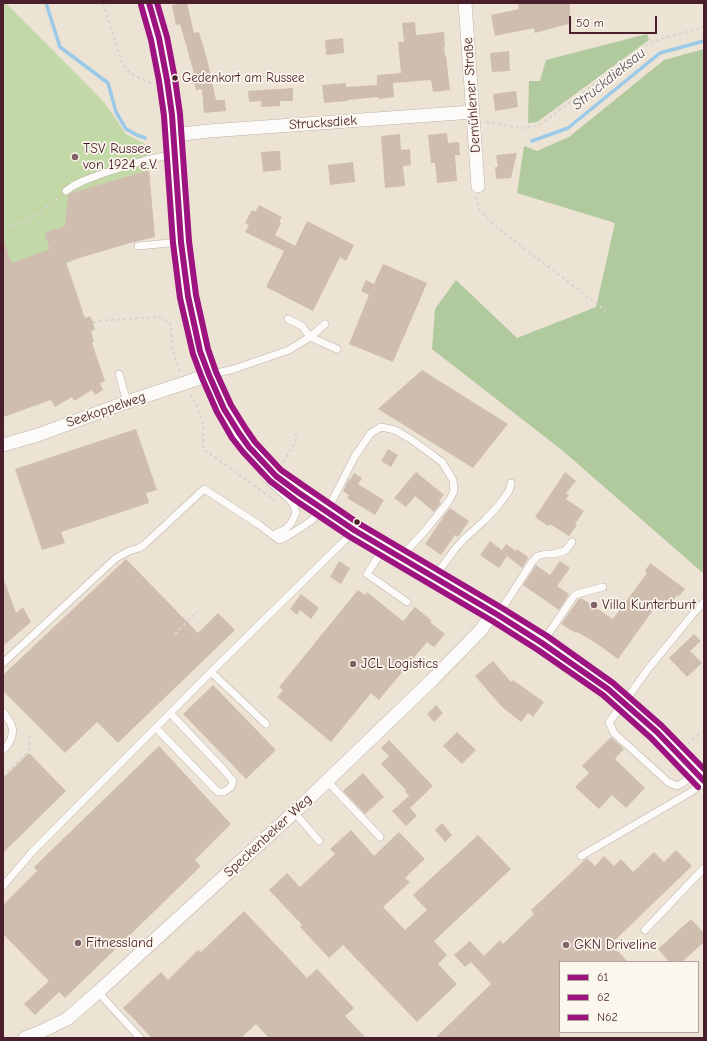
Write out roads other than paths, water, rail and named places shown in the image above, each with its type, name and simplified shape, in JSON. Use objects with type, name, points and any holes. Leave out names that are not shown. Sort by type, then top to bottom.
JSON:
[{"type":"street","points":[[149,3],[159,38],[172,115],[181,242],[188,296],[200,351],[224,409],[238,433],[276,476],[289,486],[354,530],[496,614],[593,678],[658,732],[701,778]]},
{"type":"street","name":"Demühlener Straße","points":[[465,3],[478,186]]},
{"type":"street","name":"Strucksdiek","points":[[173,135],[209,131],[473,112]]},
{"type":"street","name":"Seekoppelweg","points":[[3,445],[38,435],[127,402],[209,375]]},
{"type":"street","name":"Speckenbeker Weg","points":[[25,1038],[67,1019],[98,992],[294,812],[430,682],[496,614]]},
{"type":"lane","points":[[66,191],[83,181],[104,173],[146,160],[174,154]]},
{"type":"lane","points":[[138,246],[181,242]]},
{"type":"lane","points":[[288,319],[302,326],[310,337],[337,349]]},
{"type":"lane","points":[[209,375],[234,369],[289,350],[310,337],[325,324]]},
{"type":"lane","points":[[118,374],[127,402]]},
{"type":"lane","points":[[3,663],[116,558],[145,544],[204,489],[279,540],[286,537],[312,520],[324,510],[355,456],[371,433],[381,427],[395,430],[412,440],[442,462],[453,480],[454,491],[449,501],[401,558]]},
{"type":"lane","points":[[249,447],[267,479],[294,505],[296,513],[292,523],[286,529],[273,535]]},
{"type":"lane","points":[[434,578],[455,549],[498,506],[509,491],[511,483]]},
{"type":"lane","points":[[3,886],[32,852],[354,530]]},
{"type":"lane","points":[[496,614],[532,562],[538,556],[565,551],[572,542]]},
{"type":"lane","points":[[384,548],[368,574],[407,602]]},
{"type":"lane","points":[[542,643],[574,596],[603,587]]},
{"type":"lane","points":[[701,778],[684,782],[677,786],[668,782],[614,733],[609,722],[624,704],[648,669],[704,602]]},
{"type":"lane","points":[[211,672],[266,724]]},
{"type":"lane","points":[[3,712],[10,722],[12,730],[11,739],[3,750]]},
{"type":"lane","points":[[156,728],[218,792],[224,792],[231,787],[233,781],[170,713]]},
{"type":"lane","points":[[580,856],[691,792],[701,778]]},
{"type":"lane","points":[[326,780],[380,837]]},
{"type":"lane","points":[[294,812],[320,841]]},
{"type":"lane","points":[[646,930],[704,868]]},
{"type":"lane","points":[[98,992],[140,1038]]},
{"type":"waterway","name":"Struckdieksau","points":[[46,3],[60,47],[108,83],[116,112],[126,129],[145,138]]},
{"type":"waterway","name":"Struckdieksau","points":[[532,141],[568,128],[660,53],[704,41]]},
{"type":"place","name":"Gedenkort am Russee","points":[[175,78]]},
{"type":"place","name":"TSV Russee von 1924 e.V.","points":[[75,157]]},
{"type":"place","name":"Villa Kunterbunt","points":[[594,605]]},
{"type":"place","name":"JCL Logistics","points":[[353,664]]},
{"type":"place","name":"Fitnessland","points":[[78,943]]},
{"type":"place","name":"GKN Driveline","points":[[566,945]]}]
